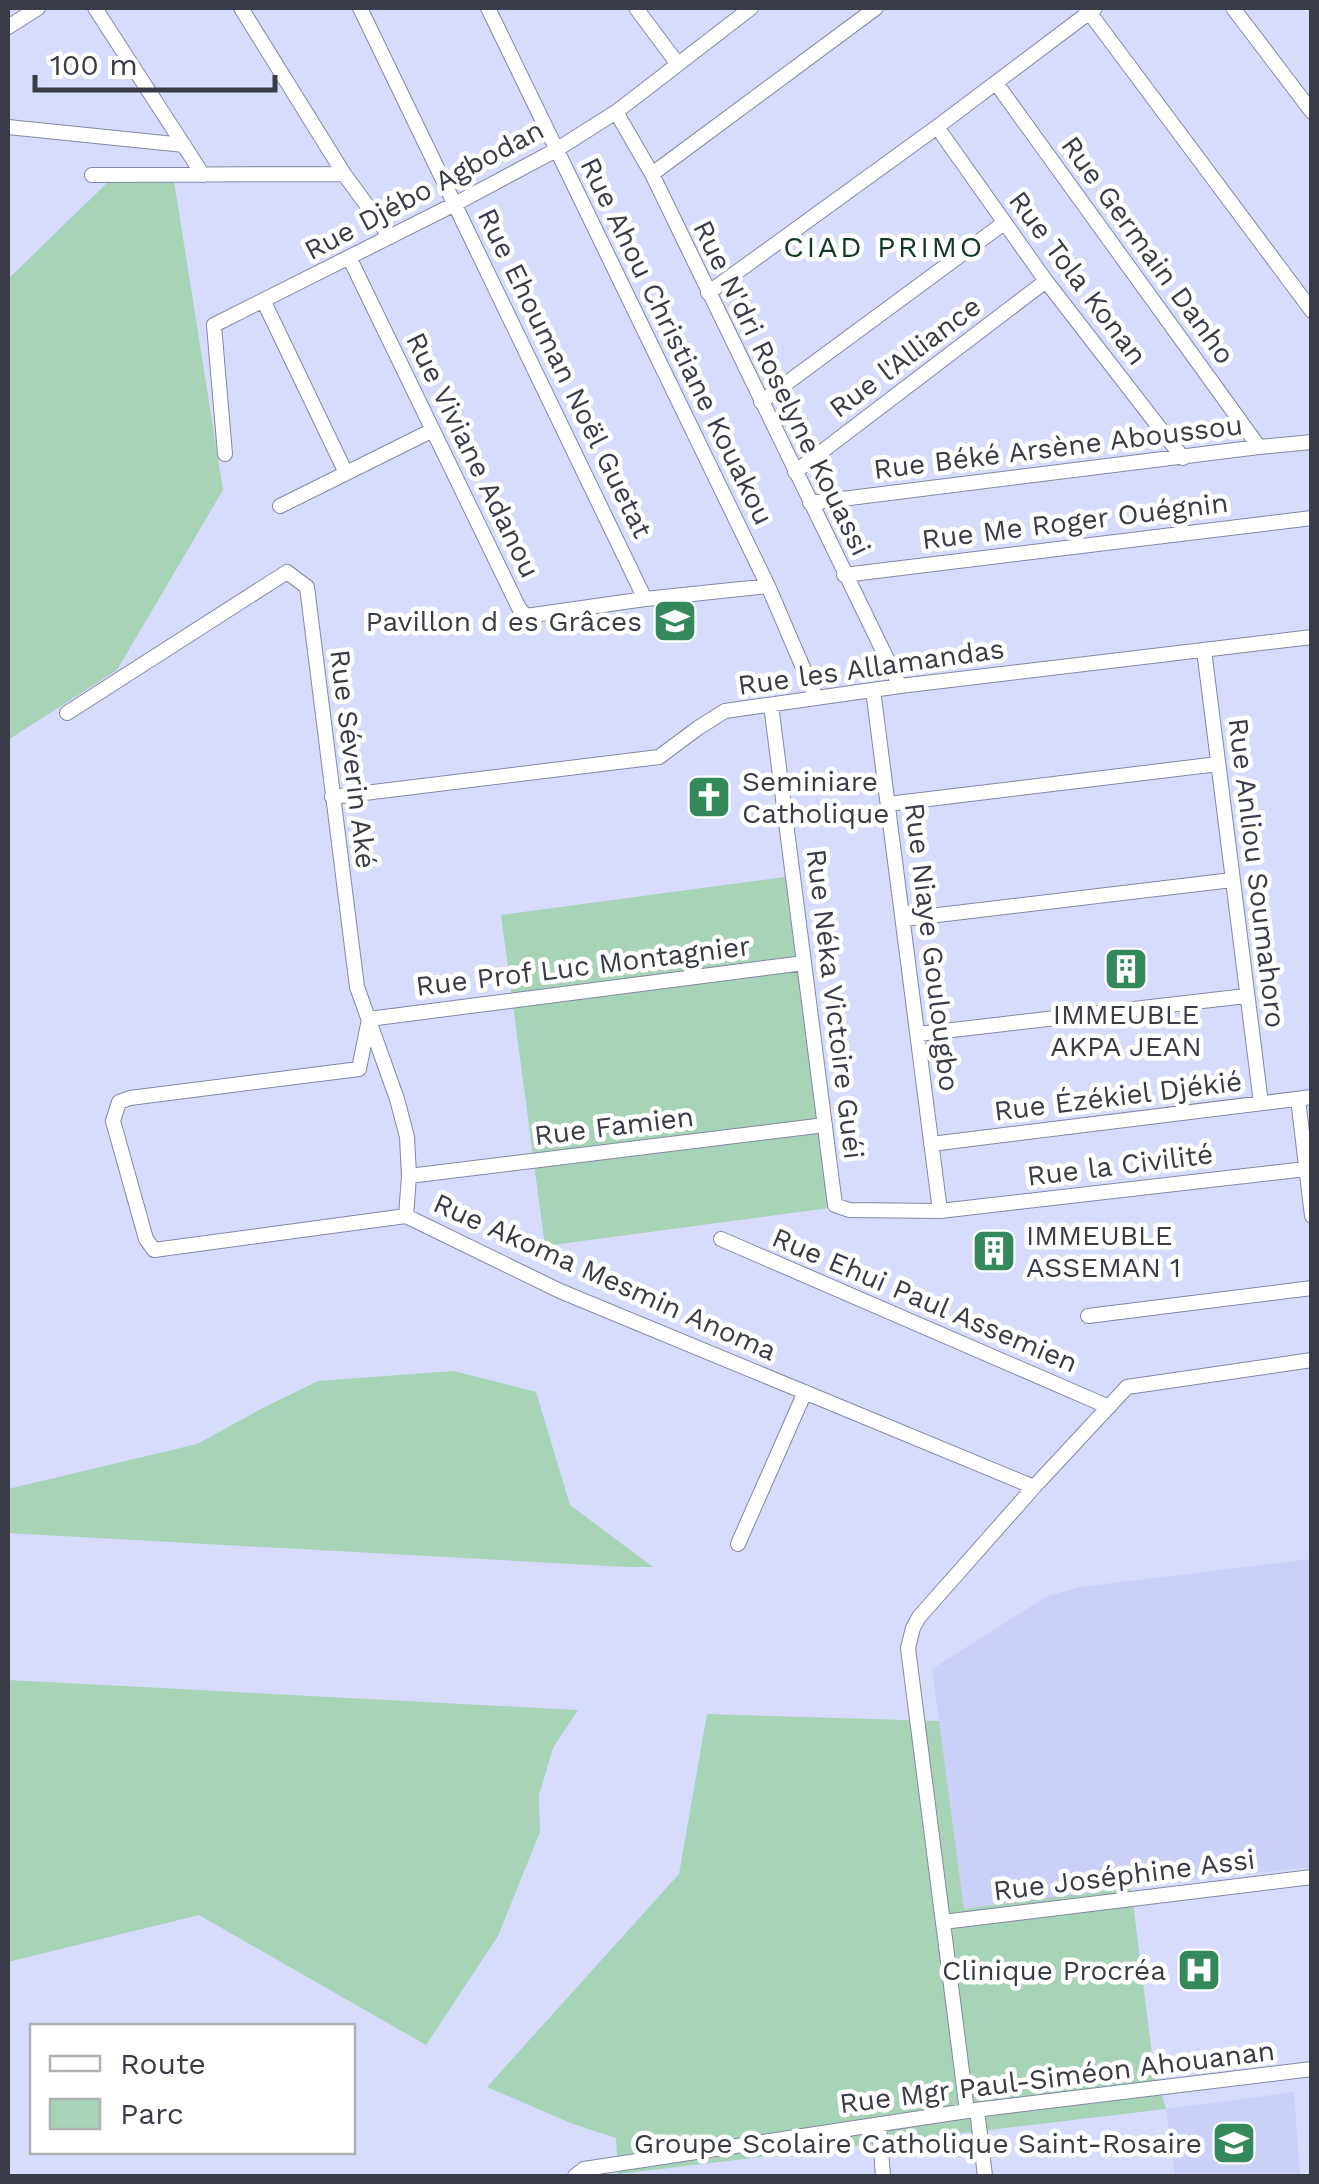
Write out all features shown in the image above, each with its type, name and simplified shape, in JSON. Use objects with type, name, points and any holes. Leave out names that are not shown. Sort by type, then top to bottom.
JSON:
[{"type":"street","points":[[8,27],[38,8]]},
{"type":"street","points":[[96,8],[203,175]]},
{"type":"street","points":[[241,8],[344,174],[390,237]]},
{"type":"street","name":"Rue Ehouman Noël Guetat","points":[[360,8],[646,599]]},
{"type":"street","name":"Rue Ahou Christiane Kouakou","points":[[488,8],[768,586],[816,698]]},
{"type":"street","points":[[636,8],[677,64]]},
{"type":"street","name":"Rue Djébo Agbodan","points":[[225,454],[214,325],[556,150],[616,112],[752,8]]},
{"type":"street","points":[[652,174],[876,8]]},
{"type":"street","points":[[1234,8],[1312,112]]},
{"type":"street","points":[[708,293],[937,127],[1090,9],[1312,311]]},
{"type":"street","name":"Rue Germain Danho","points":[[996,83],[1259,447]]},
{"type":"street","name":"Rue N'dri Roselyne Kouassi","points":[[616,112],[652,174],[900,686]]},
{"type":"street","points":[[8,127],[184,145]]},
{"type":"street","name":"Rue Tola Konan","points":[[937,127],[1046,281],[1183,458]]},
{"type":"street","points":[[92,176],[344,174]]},
{"type":"street","points":[[760,402],[1004,223]]},
{"type":"street","name":"Rue Viviane Adanou","points":[[350,257],[518,608],[526,616],[768,586]]},
{"type":"street","name":"Rue l'Alliance","points":[[795,472],[1046,281]]},
{"type":"street","points":[[264,302],[346,473]]},
{"type":"street","points":[[280,506],[433,430]]},
{"type":"street","name":"Rue Béké Arsène Aboussou","points":[[810,503],[1312,442]]},
{"type":"street","name":"Rue Me Roger Ouégnin","points":[[844,574],[1312,518]]},
{"type":"street","name":"Rue Séverin Aké","points":[[67,713],[287,572],[307,587],[357,987],[407,1137],[410,1176],[406,1216]]},
{"type":"street","name":"Rue les Allamandas","points":[[332,797],[659,758],[725,711],[1312,637]]},
{"type":"street","name":"Rue Anliou Soumahoro","points":[[1204,650],[1261,1103]]},
{"type":"street","name":"Rue Niaye Goulougbo","points":[[873,690],[940,1211]]},
{"type":"street","name":"Rue Néka Victoire Guéi","points":[[770,705],[835,1206],[848,1210],[940,1211]]},
{"type":"street","points":[[888,804],[1218,764]]},
{"type":"street","points":[[904,919],[1232,880]]},
{"type":"street","name":"Rue Prof Luc Montagnier","points":[[369,1019],[804,963]]},
{"type":"street","points":[[918,1034],[1246,996]]},
{"type":"street","name":"Rue Akoma Mesmin Anoma","points":[[369,1019],[359,1069],[119,1102],[113,1120],[146,1239],[154,1250],[406,1216],[560,1291],[1034,1487]]},
{"type":"street","points":[[1305,1098],[1306,1169],[1312,1216]]},
{"type":"street","name":"Rue Ézékiel Djékié","points":[[931,1144],[1305,1098]]},
{"type":"street","name":"Rue Famien","points":[[410,1176],[825,1126]]},
{"type":"street","name":"Rue la Civilité","points":[[940,1211],[1306,1169]]},
{"type":"street","name":"Rue Ehui Paul Assemien","points":[[721,1239],[1109,1407]]},
{"type":"street","points":[[1088,1316],[1312,1288]]},
{"type":"street","points":[[985,2176],[943,1922],[908,1648],[913,1628],[1034,1487],[1128,1387],[1312,1360]]},
{"type":"street","points":[[738,1544],[804,1392]]},
{"type":"street","name":"Rue Joséphine Assi","points":[[943,1922],[1312,1877]]},
{"type":"street","name":"Rue Mgr Paul-Siméon Ahouanan","points":[[575,2176],[600,2167],[972,2110],[1312,2070]]},
{"type":"street","points":[[879,2124],[883,2176]]},
{"type":"shaded area","points":[[1311,1559],[1311,1867],[964,1910],[932,1669],[1047,1596],[1080,1587]]},
{"type":"shaded area","name":"Groupe Scolaire Catholique Saint-Rosaire","points":[[1294,2092],[1300,2176],[1175,2176],[1166,2109]]},
{"type":"green space","points":[[109,181],[174,181],[223,490],[117,670],[8,740],[8,279]]},
{"type":"green space","points":[[785,877],[829,1208],[545,1246],[501,915]]},
{"type":"green space","points":[[454,1371],[536,1392],[570,1505],[653,1567],[8,1533],[8,1489],[197,1444],[318,1381]]},
{"type":"green space","points":[[8,1680],[578,1710],[553,1748],[539,1795],[540,1832],[498,1936],[426,2045],[199,1915],[8,1962]]},
{"type":"green space","points":[[707,1714],[939,1721],[964,1909],[1131,1887],[1153,2063],[1166,2109],[618,2174],[616,2138],[487,2087],[679,1874]]},
{"type":"place","name":"Pavillon d es Grâces","points":[[675,621]]},
{"type":"place","name":"Seminiare Catholique","points":[[709,797]]},
{"type":"place","name":"IMMEUBLE AKPA JEAN","points":[[1126,969]]},
{"type":"place","name":"IMMEUBLE ASSEMAN 1","points":[[994,1251]]},
{"type":"place","name":"Clinique Procréa","points":[[1199,1970]]},
{"type":"place","name":"Groupe Scolaire Catholique Saint-Rosaire","points":[[1234,2143]]},
{"type":"district","name":"CIAD PRIMO","points":[[884,246]]}]
